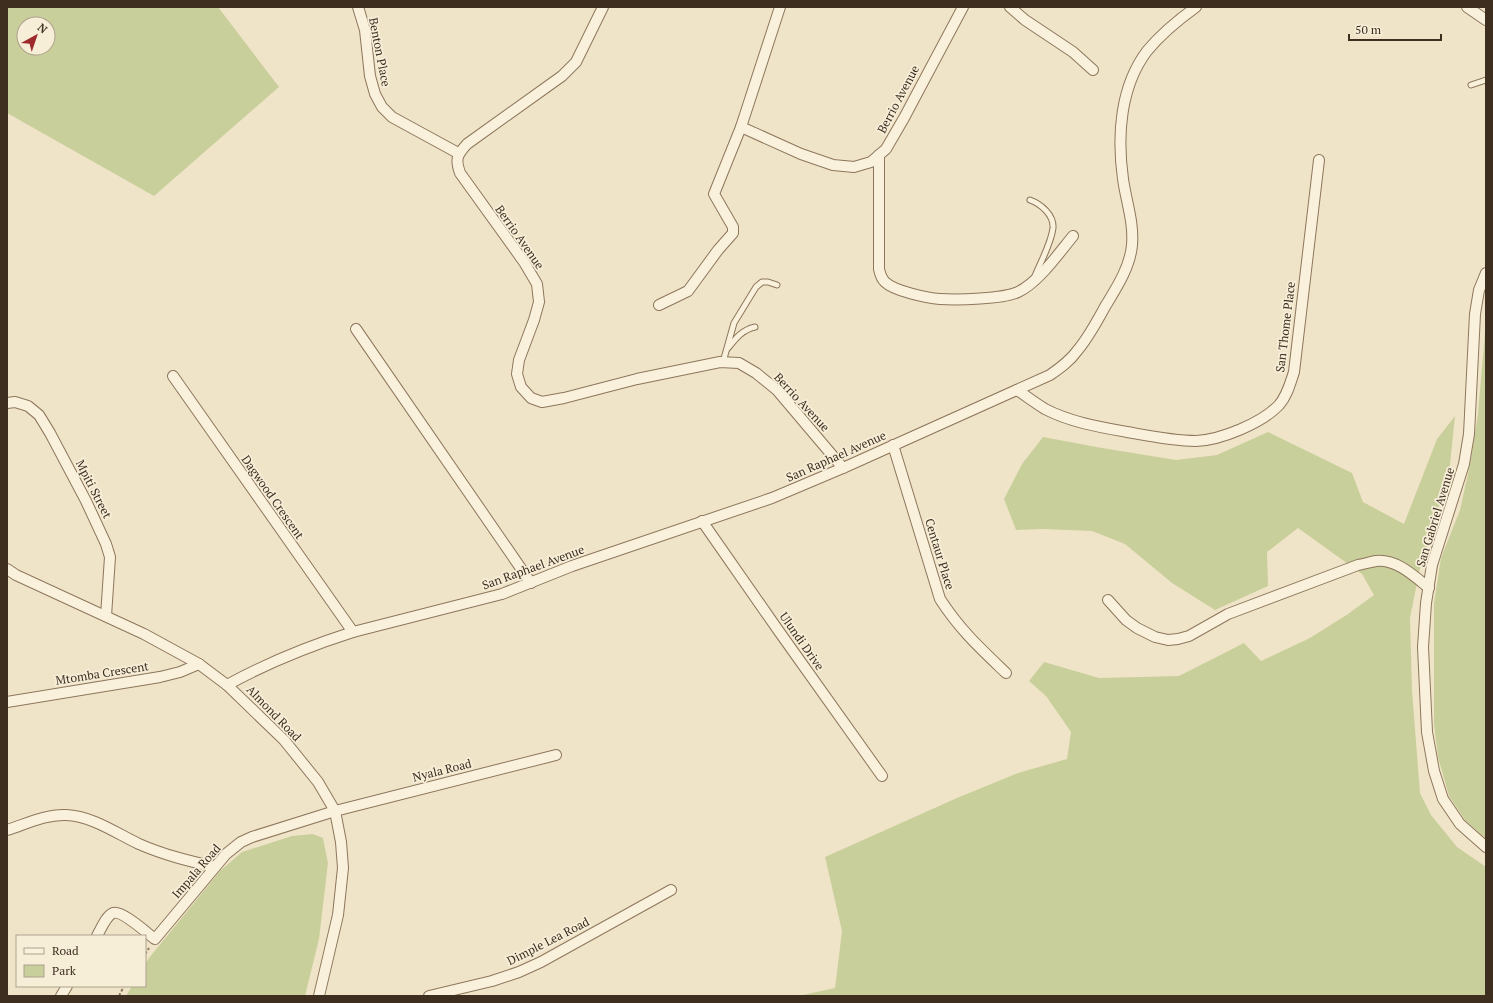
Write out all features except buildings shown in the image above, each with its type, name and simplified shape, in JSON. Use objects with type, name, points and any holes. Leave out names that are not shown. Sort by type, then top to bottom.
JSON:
[{"type":"street","name":"Benton Place","points":[[358,7],[365,30],[370,76],[375,94],[382,107],[392,116],[458,153]]},
{"type":"street","points":[[458,153],[467,144],[562,76],[576,62],[603,7]]},
{"type":"street","points":[[659,305],[688,291],[718,250],[733,233],[733,227],[714,194],[741,127],[780,7]]},
{"type":"street","name":"Berrio Avenue","points":[[741,127],[801,154],[833,165],[854,167],[871,162],[886,150],[962,7]]},
{"type":"street","points":[[1010,7],[1025,20],[1073,52],[1093,70]]},
{"type":"street","name":"San Raphael Avenue","points":[[227,684],[292,653],[353,632],[502,594],[572,566],[772,498],[1017,390],[1050,375],[1062,367],[1089,337],[1121,280],[1129,261],[1132,244],[1132,223],[1123,180],[1120,136],[1123,111],[1130,82],[1147,51],[1171,25],[1196,7]]},
{"type":"street","points":[[1467,7],[1486,20]]},
{"type":"street","name":"Berrio Avenue","points":[[458,153],[457,165],[460,173],[524,262],[537,284],[539,302],[519,360],[518,374],[521,388],[531,398],[542,402],[564,398],[637,379],[723,362],[739,363],[756,373],[777,390],[843,468]]},
{"type":"street","points":[[879,155],[879,269],[881,277],[892,287],[939,299],[1002,297],[1019,292],[1034,281],[1046,270],[1073,236]]},
{"type":"street","name":"San Thome Place","points":[[1017,390],[1044,408],[1066,418],[1098,427],[1172,439],[1197,441],[1218,437],[1245,427],[1266,415],[1279,405],[1287,393],[1294,372],[1319,160]]},
{"type":"street","name":"San Gabriel Avenue","points":[[1486,273],[1479,290],[1475,314],[1469,434],[1464,464],[1432,565],[1426,603],[1423,647],[1427,732],[1434,771],[1443,799],[1460,824],[1486,847]]},
{"type":"street","points":[[356,329],[531,583]]},
{"type":"street","name":"Dagwood Crescent","points":[[173,376],[353,632]]},
{"type":"street","name":"Mpiti Street","points":[[7,403],[16,402],[28,406],[39,415],[86,502],[106,544],[110,557],[106,616]]},
{"type":"street","name":"Centaur Place","points":[[893,445],[940,599],[969,638],[1006,673]]},
{"type":"street","name":"Ulundi Drive","points":[[702,521],[882,776]]},
{"type":"street","points":[[1108,600],[1126,620],[1137,628],[1155,637],[1168,640],[1189,636],[1228,614],[1358,565],[1378,561],[1404,568],[1429,588]]},
{"type":"street","name":"Almond Road","points":[[7,570],[144,634],[200,664],[227,684],[284,740],[318,782],[334,811],[342,842],[343,868],[342,891],[336,926],[320,996]]},
{"type":"street","name":"Mtomba Crescent","points":[[7,702],[160,677],[180,672],[200,664]]},
{"type":"street","name":"Nyala Road","points":[[334,811],[556,755]]},
{"type":"street","name":"Impala Road","points":[[98,935],[109,917],[114,913],[118,913],[125,916],[155,939],[215,867],[233,848],[252,837],[334,811]]},
{"type":"street","points":[[7,830],[50,816],[66,815],[97,823],[164,854],[215,867]]},
{"type":"street","name":"Dimple Lea Road","points":[[429,996],[492,981],[542,962],[671,890]]},
{"type":"street","points":[[61,996],[66,987]]},
{"type":"lane","points":[[1471,85],[1486,80]]},
{"type":"lane","points":[[1030,200],[1044,207],[1051,217],[1053,226],[1034,281]]},
{"type":"lane","points":[[723,362],[734,323],[756,287],[762,282],[778,285]]},
{"type":"lane","points":[[727,349],[740,333],[755,327]]},
{"type":"path","points":[[119,996],[124,987]]},
{"type":"green space","points":[[7,7],[218,7],[279,87],[154,196],[7,113]]},
{"type":"green space","points":[[1486,321],[1486,839],[1465,820],[1449,796],[1438,757],[1434,724],[1434,603],[1441,558],[1460,510],[1471,460],[1478,413]]},
{"type":"green space","points":[[1455,416],[1449,474],[1420,568],[1410,618],[1412,690],[1420,793],[1431,815],[1457,847],[1486,867],[1486,996],[798,996],[835,988],[842,931],[825,857],[957,798],[1018,773],[1067,759],[1071,732],[1046,696],[1029,681],[1044,662],[1099,678],[1179,676],[1244,643],[1261,661],[1310,638],[1348,614],[1374,595],[1362,574],[1298,528],[1267,552],[1268,586],[1215,610],[1172,583],[1125,544],[1092,531],[1042,529],[1016,530],[1004,499],[1022,464],[1043,437],[1176,460],[1217,455],[1268,432],[1352,473],[1363,502],[1404,524],[1437,439]]},
{"type":"green space","points":[[313,834],[323,838],[328,863],[319,939],[305,996],[126,996],[131,987],[146,987],[146,962],[220,871],[242,852],[292,836]]}]
